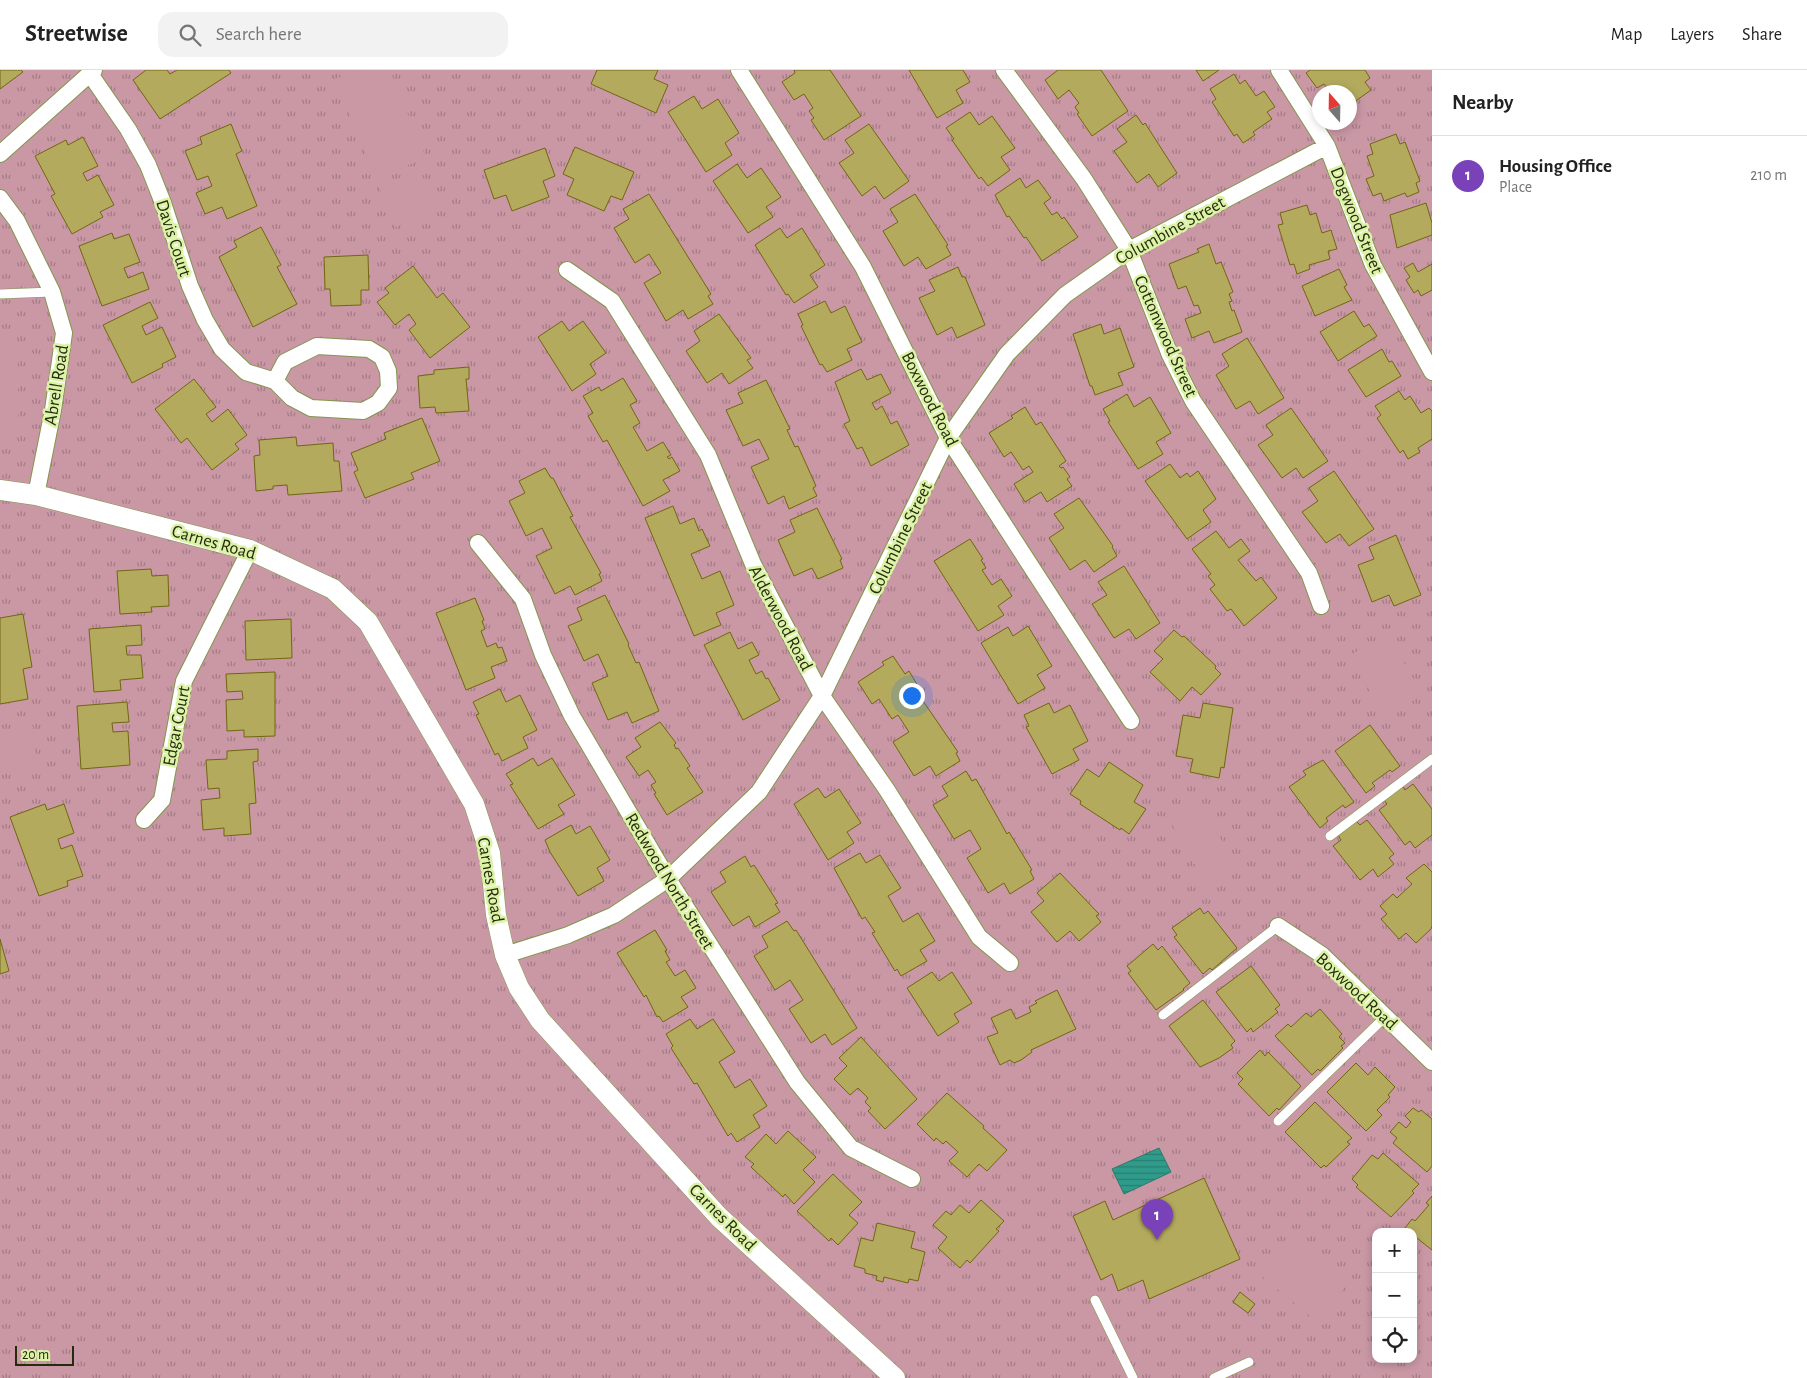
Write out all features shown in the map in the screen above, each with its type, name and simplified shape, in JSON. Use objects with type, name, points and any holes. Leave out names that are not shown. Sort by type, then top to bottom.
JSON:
[{"type":"street","name":"Boxwood Road","points":[[739,70],[863,267],[948,438],[1132,721]]},
{"type":"street","name":"Cottonwood Street","points":[[1004,70],[1084,178],[1129,250],[1170,355],[1193,401],[1309,573],[1321,606]]},
{"type":"street","name":"Dogwood Street","points":[[1279,70],[1327,146],[1373,265],[1432,372]]},
{"type":"street","points":[[0,154],[92,72]]},
{"type":"street","name":"Davis Court","points":[[92,72],[148,165],[190,286],[205,320],[222,349],[246,372],[275,381],[292,398],[311,408],[363,411],[378,403],[388,388],[388,371],[382,357],[369,349],[317,346],[284,362],[275,381]]},
{"type":"street","name":"Columbine Street","points":[[505,955],[568,936],[614,915],[668,880],[758,792],[822,696],[948,438],[1007,354],[1065,295],[1129,250],[1327,146]]},
{"type":"street","name":"Abrell Road","points":[[0,198],[17,221],[52,292],[64,333],[53,410],[36,495]]},
{"type":"street","name":"Alderwood Road","points":[[567,270],[612,301],[708,455],[753,564],[822,696],[887,790],[979,937],[1010,963]]},
{"type":"street","name":"Carnes Road","points":[[0,490],[36,495],[250,550],[333,589],[368,622],[474,804],[490,853],[496,915],[505,955],[519,988],[540,1020],[719,1217],[895,1378]]},
{"type":"street","name":"Redwood North Street","points":[[478,543],[523,599],[543,655],[572,716],[668,880],[750,1011],[803,1090],[851,1148],[912,1180]]},
{"type":"street","name":"Edgar Court","points":[[144,820],[162,800],[184,681],[250,550]]},
{"type":"street","name":"Boxwood Road","points":[[1278,926],[1322,955],[1432,1062]]},
{"type":"lane","points":[[0,294],[52,292]]},
{"type":"lane","points":[[1330,836],[1432,759]]},
{"type":"lane","points":[[1163,1015],[1278,926]]},
{"type":"lane","points":[[1278,1121],[1385,1017]]},
{"type":"lane","points":[[1095,1300],[1133,1378]]},
{"type":"lane","points":[[1214,1378],[1249,1362]]},
{"type":"green space","points":[[0,70],[1432,70],[1432,1378],[0,1378]]},
{"type":"green space","points":[[358,70],[390,70],[426,158],[376,178],[335,79]]},
{"type":"green space","points":[[420,170],[437,211],[396,227],[379,186]]},
{"type":"green space","points":[[0,329],[17,329],[19,435],[0,435]]},
{"type":"green space","points":[[1387,634],[1423,695],[1385,717],[1349,656]]},
{"type":"green space","points":[[33,726],[37,770],[0,773],[0,730]]},
{"type":"green space","points":[[1200,804],[1238,868],[1207,886],[1170,821]]},
{"type":"green space","points":[[1288,1237],[1346,1286],[1316,1321],[1258,1273]]},
{"type":"water","points":[[1159,1148],[1171,1172],[1124,1194],[1112,1169]]},
{"type":"building","points":[[0,70],[21,70],[23,72],[0,89]]},
{"type":"building","points":[[146,70],[167,70],[170,74],[177,70],[229,70],[231,73],[160,119],[133,80]]},
{"type":"building","points":[[597,70],[658,70],[654,79],[668,85],[656,113],[591,84]]},
{"type":"building","points":[[794,70],[830,70],[861,116],[824,140],[811,120],[814,118],[809,111],[813,108],[804,94],[794,100],[782,82],[795,73]]},
{"type":"building","points":[[909,70],[963,70],[970,82],[956,90],[963,103],[937,118]]},
{"type":"building","points":[[1058,70],[1101,70],[1128,111],[1092,136],[1077,114],[1079,113],[1075,107],[1079,103],[1069,90],[1058,99],[1045,80]]},
{"type":"building","points":[[1196,70],[1219,70],[1203,81]]},
{"type":"building","points":[[1310,70],[1365,70],[1370,78],[1365,82],[1371,90],[1357,100],[1357,85],[1315,85],[1306,73]]},
{"type":"building","points":[[1234,74],[1240,84],[1245,80],[1256,96],[1264,91],[1275,107],[1267,112],[1272,119],[1253,132],[1255,135],[1243,143],[1237,134],[1234,136],[1212,102],[1216,99],[1210,89]]},
{"type":"building","points":[[694,96],[702,109],[718,99],[739,133],[725,143],[732,155],[706,172],[668,112]]},
{"type":"building","points":[[970,112],[979,125],[992,116],[1015,148],[1001,157],[1010,170],[988,186],[981,177],[979,179],[946,128]]},
{"type":"building","points":[[1136,115],[1143,125],[1145,123],[1177,173],[1158,187],[1149,174],[1137,183],[1114,151],[1127,142],[1117,129]]},
{"type":"building","points":[[231,124],[242,151],[236,154],[257,206],[227,219],[222,207],[205,214],[196,193],[212,186],[208,176],[197,180],[185,151],[202,144],[200,137]]},
{"type":"building","points":[[869,124],[909,181],[884,199],[875,186],[862,196],[839,163],[854,153],[845,140]]},
{"type":"building","points":[[1396,134],[1400,144],[1405,142],[1420,181],[1416,183],[1419,192],[1407,197],[1405,193],[1384,201],[1381,193],[1373,196],[1366,179],[1374,176],[1367,156],[1373,154],[1370,144]]},
{"type":"building","points":[[83,137],[98,166],[83,173],[87,181],[98,175],[114,205],[100,212],[103,217],[72,234],[51,196],[55,194],[35,156],[66,140],[68,145]]},
{"type":"building","points":[[575,147],[634,172],[622,200],[611,196],[604,211],[567,195],[574,179],[563,174]]},
{"type":"building","points":[[545,148],[555,176],[543,181],[549,197],[512,211],[506,195],[494,199],[484,170]]},
{"type":"building","points":[[737,164],[747,178],[761,168],[781,197],[766,207],[773,217],[748,233],[713,181]]},
{"type":"building","points":[[1020,178],[1026,188],[1038,180],[1051,198],[1044,203],[1052,215],[1057,212],[1062,219],[1064,217],[1078,237],[1042,261],[1026,237],[1024,238],[1009,216],[1007,217],[995,195]]},
{"type":"building","points":[[649,194],[711,294],[708,296],[713,304],[688,319],[683,310],[666,321],[644,283],[661,273],[649,254],[635,263],[614,228],[629,219],[623,209]]},
{"type":"building","points":[[915,194],[948,245],[946,246],[951,255],[926,269],[918,257],[904,266],[883,231],[898,222],[890,209]]},
{"type":"building","points":[[1426,203],[1432,223],[1432,235],[1397,248],[1390,215]]},
{"type":"building","points":[[1307,205],[1310,215],[1316,213],[1322,233],[1331,230],[1337,249],[1328,251],[1330,259],[1309,265],[1310,269],[1297,274],[1294,264],[1290,265],[1278,225],[1283,224],[1280,213]]},
{"type":"building","points":[[261,227],[281,265],[277,267],[297,304],[253,327],[219,257],[237,247],[234,241]]},
{"type":"building","points":[[780,228],[787,238],[802,228],[825,265],[810,275],[818,287],[794,303],[788,294],[786,295],[755,245]]},
{"type":"building","points":[[112,233],[114,239],[129,234],[140,262],[124,268],[128,278],[143,272],[149,289],[102,306],[79,246]]},
{"type":"building","points":[[1209,244],[1216,264],[1221,262],[1233,292],[1229,294],[1232,301],[1229,302],[1242,332],[1214,343],[1209,331],[1192,338],[1185,319],[1201,313],[1198,305],[1194,306],[1186,286],[1178,289],[1169,264],[1199,252],[1197,249]]},
{"type":"building","points":[[368,255],[369,290],[361,290],[361,305],[331,306],[330,289],[325,289],[324,257]]},
{"type":"building","points":[[1413,263],[1418,272],[1432,264],[1432,290],[1421,296],[1418,290],[1414,293],[1406,280],[1410,277],[1404,268]]},
{"type":"building","points":[[413,266],[437,298],[443,293],[470,327],[430,358],[409,330],[416,324],[409,314],[395,325],[377,302],[389,293],[385,288]]},
{"type":"building","points":[[958,267],[962,277],[965,277],[985,325],[957,338],[952,327],[937,335],[919,298],[935,291],[929,280]]},
{"type":"building","points":[[1339,269],[1347,285],[1344,287],[1352,300],[1315,316],[1302,286]]},
{"type":"building","points":[[825,301],[831,313],[845,306],[862,342],[847,349],[852,360],[827,372],[822,364],[820,365],[801,326],[803,325],[798,314]]},
{"type":"building","points":[[150,302],[158,318],[142,326],[146,335],[162,327],[176,357],[162,364],[163,367],[132,383],[103,325]]},
{"type":"building","points":[[1354,311],[1364,327],[1369,324],[1377,336],[1338,361],[1320,332]]},
{"type":"building","points":[[719,314],[751,358],[747,360],[753,368],[729,384],[722,373],[707,383],[686,351],[700,341],[694,331]]},
{"type":"building","points":[[562,321],[569,331],[583,321],[606,353],[590,364],[596,374],[572,391],[538,337]]},
{"type":"building","points":[[1101,324],[1104,334],[1120,328],[1134,367],[1118,373],[1123,385],[1095,395],[1092,386],[1090,386],[1073,334]]},
{"type":"building","points":[[1247,338],[1284,398],[1258,414],[1250,401],[1236,409],[1216,375],[1229,366],[1222,354]]},
{"type":"building","points":[[1382,349],[1389,362],[1392,361],[1401,376],[1366,397],[1348,370]]},
{"type":"building","points":[[469,367],[469,379],[466,379],[469,411],[436,413],[435,407],[420,408],[418,376],[434,374],[434,370]]},
{"type":"building","points":[[861,369],[867,380],[881,374],[891,393],[872,403],[876,410],[882,406],[891,424],[897,421],[909,445],[871,466],[862,447],[857,449],[844,424],[850,421],[835,382]]},
{"type":"building","points":[[623,378],[637,401],[630,405],[640,423],[633,427],[647,451],[663,442],[671,455],[667,457],[669,459],[672,457],[680,471],[663,480],[670,491],[643,506],[607,440],[603,442],[588,416],[593,413],[583,396],[599,387],[601,391]]},
{"type":"building","points":[[194,379],[216,407],[206,414],[212,422],[228,409],[247,435],[235,444],[239,449],[212,470],[187,438],[181,443],[155,409]]},
{"type":"building","points":[[766,380],[790,429],[787,430],[795,447],[798,446],[816,486],[813,488],[817,496],[789,509],[784,496],[768,504],[751,467],[769,459],[759,439],[743,446],[726,410],[743,403],[738,393]]},
{"type":"building","points":[[1399,391],[1405,400],[1410,396],[1421,413],[1429,408],[1432,411],[1432,439],[1418,448],[1420,452],[1408,459],[1403,450],[1400,453],[1377,418],[1381,415],[1375,406]]},
{"type":"building","points":[[1127,394],[1134,407],[1150,397],[1171,433],[1156,442],[1163,454],[1138,469],[1108,422],[1110,421],[1103,409]]},
{"type":"building","points":[[1025,407],[1036,425],[1041,422],[1066,461],[1059,466],[1063,467],[1070,477],[1067,479],[1072,486],[1047,502],[1041,492],[1025,502],[1014,484],[1033,472],[1029,466],[1023,470],[1011,452],[1004,457],[989,433],[1013,418],[1011,416]]},
{"type":"building","points":[[1291,408],[1328,461],[1303,478],[1296,468],[1282,478],[1258,445],[1273,435],[1266,425]]},
{"type":"building","points":[[422,418],[440,461],[411,473],[414,479],[365,498],[354,472],[358,470],[351,453],[386,439],[384,433]]},
{"type":"building","points":[[296,437],[297,446],[333,443],[334,461],[339,461],[342,491],[288,495],[287,485],[273,486],[273,489],[256,491],[254,456],[260,455],[259,440]]},
{"type":"building","points":[[1170,464],[1180,478],[1187,473],[1190,477],[1198,471],[1216,499],[1203,510],[1211,522],[1187,539],[1145,481]]},
{"type":"building","points":[[545,468],[551,478],[553,478],[573,516],[570,517],[601,573],[599,574],[602,581],[575,595],[570,586],[555,594],[536,556],[552,548],[542,528],[526,536],[509,501],[525,493],[519,481]]},
{"type":"building","points":[[1334,471],[1374,529],[1349,546],[1340,534],[1326,543],[1302,512],[1318,501],[1309,488]]},
{"type":"building","points":[[1079,498],[1113,546],[1117,556],[1094,572],[1085,560],[1070,570],[1049,538],[1064,528],[1054,514]]},
{"type":"building","points":[[673,506],[680,524],[694,518],[699,531],[702,529],[710,546],[691,554],[702,579],[720,571],[734,605],[716,613],[721,625],[694,636],[645,518]]},
{"type":"building","points":[[817,508],[842,559],[840,560],[843,568],[818,579],[812,568],[794,576],[778,540],[795,532],[790,520]]},
{"type":"building","points":[[1216,531],[1229,548],[1241,539],[1250,551],[1238,560],[1256,581],[1261,577],[1277,598],[1244,626],[1231,609],[1227,611],[1210,589],[1215,585],[1208,576],[1211,574],[1192,549]]},
{"type":"building","points":[[1396,535],[1421,595],[1394,606],[1389,595],[1372,602],[1358,565],[1374,559],[1369,547]]},
{"type":"building","points":[[970,539],[983,559],[981,560],[986,568],[982,570],[992,585],[1001,579],[1012,596],[998,606],[1004,615],[978,631],[934,561]]},
{"type":"building","points":[[1124,566],[1160,623],[1136,639],[1129,629],[1114,638],[1092,604],[1107,595],[1098,582]]},
{"type":"building","points":[[151,569],[152,576],[168,575],[169,606],[151,607],[152,612],[120,614],[117,571]]},
{"type":"building","points":[[605,595],[629,644],[636,663],[639,662],[659,711],[632,723],[627,712],[608,720],[592,683],[608,676],[598,654],[584,661],[568,626],[582,620],[577,608]]},
{"type":"building","points":[[475,598],[484,620],[482,621],[485,629],[481,631],[487,647],[496,643],[498,648],[502,647],[507,661],[491,667],[495,678],[466,690],[436,613]]},
{"type":"building","points":[[23,614],[32,667],[23,669],[28,699],[0,704],[0,618]]},
{"type":"building","points":[[291,619],[292,658],[246,660],[245,621]]},
{"type":"building","points":[[141,625],[142,645],[126,646],[127,655],[141,655],[143,678],[120,680],[121,690],[94,692],[89,629]]},
{"type":"building","points":[[1028,626],[1052,666],[1037,675],[1045,688],[1018,704],[981,643],[1008,627],[1013,636]]},
{"type":"building","points":[[1174,630],[1182,637],[1184,636],[1216,666],[1215,668],[1221,674],[1201,695],[1192,687],[1180,701],[1150,672],[1163,659],[1154,651]]},
{"type":"building","points":[[730,632],[738,649],[752,642],[759,655],[749,660],[756,674],[762,671],[766,679],[768,678],[780,700],[743,720],[704,645]]},
{"type":"building","points":[[893,656],[905,674],[909,671],[924,696],[921,698],[958,752],[956,753],[960,761],[936,776],[930,766],[914,776],[893,742],[909,732],[898,715],[892,719],[879,699],[872,704],[858,682],[884,665],[882,662]]},
{"type":"building","points":[[275,672],[275,736],[244,737],[244,730],[227,731],[226,700],[243,699],[242,691],[227,692],[226,674]]},
{"type":"building","points":[[500,689],[506,702],[520,695],[537,730],[523,737],[528,748],[502,761],[498,753],[495,755],[476,715],[479,714],[473,702]]},
{"type":"building","points":[[127,702],[129,722],[112,723],[113,732],[128,731],[130,765],[81,769],[77,706]]},
{"type":"building","points":[[1049,703],[1054,713],[1070,705],[1088,741],[1073,749],[1079,760],[1052,774],[1026,727],[1029,726],[1024,715]]},
{"type":"building","points":[[1203,703],[1233,708],[1224,768],[1221,767],[1219,778],[1190,772],[1193,759],[1176,756],[1183,715],[1200,718]]},
{"type":"building","points":[[660,722],[676,743],[674,745],[676,749],[678,748],[690,766],[687,768],[703,792],[667,815],[654,794],[656,793],[651,785],[656,782],[648,770],[639,776],[626,757],[641,747],[635,738]]},
{"type":"building","points":[[1370,725],[1400,766],[1392,772],[1390,770],[1372,783],[1375,786],[1366,793],[1335,751]]},
{"type":"building","points":[[258,749],[258,761],[253,762],[256,803],[249,804],[251,834],[224,836],[224,828],[203,830],[201,800],[220,798],[219,788],[208,789],[206,760],[227,759],[227,751]]},
{"type":"building","points":[[533,758],[538,766],[552,758],[575,795],[558,805],[564,814],[538,829],[510,785],[513,784],[506,774]]},
{"type":"building","points":[[1323,760],[1354,802],[1345,808],[1343,805],[1326,818],[1328,821],[1320,828],[1289,787],[1306,775],[1303,771]]},
{"type":"building","points":[[1109,762],[1143,785],[1134,802],[1146,809],[1129,834],[1080,804],[1081,801],[1070,794],[1087,769],[1099,777]]},
{"type":"building","points":[[966,771],[972,781],[976,779],[1007,834],[1009,832],[1032,870],[1030,871],[1034,879],[1010,894],[1004,883],[988,893],[967,858],[981,849],[970,830],[954,839],[933,805],[948,796],[942,786]]},
{"type":"building","points":[[1413,784],[1432,809],[1432,835],[1415,848],[1410,841],[1405,845],[1379,810],[1387,804],[1384,800],[1402,786],[1405,790]]},
{"type":"building","points":[[818,788],[825,798],[839,789],[861,823],[847,832],[854,843],[828,860],[794,804]]},
{"type":"building","points":[[45,804],[47,810],[64,804],[74,833],[58,839],[61,849],[72,845],[83,876],[67,881],[68,886],[39,896],[10,817]]},
{"type":"building","points":[[1367,820],[1394,854],[1389,858],[1394,864],[1378,877],[1373,869],[1360,880],[1333,846],[1341,840],[1338,835],[1356,821],[1360,825]]},
{"type":"building","points":[[571,825],[576,834],[590,826],[610,860],[597,868],[604,881],[578,896],[550,852],[545,840]]},
{"type":"building","points":[[860,853],[866,863],[880,855],[901,888],[888,896],[903,922],[918,913],[935,941],[920,950],[927,961],[901,976],[897,969],[895,971],[872,933],[875,932],[865,917],[862,919],[834,868]]},
{"type":"building","points":[[745,856],[751,867],[754,865],[778,903],[775,904],[780,912],[755,927],[749,916],[733,926],[711,892],[726,882],[720,872]]},
{"type":"building","points":[[1424,864],[1432,872],[1432,926],[1416,943],[1406,933],[1399,939],[1381,919],[1387,914],[1380,906],[1393,894],[1397,898],[1412,884],[1406,878]]},
{"type":"building","points":[[1060,873],[1099,914],[1096,916],[1101,922],[1079,941],[1070,931],[1057,942],[1031,912],[1044,901],[1037,893]]},
{"type":"building","points":[[1200,908],[1204,914],[1208,911],[1237,948],[1212,970],[1210,968],[1203,974],[1174,937],[1177,935],[1172,928]]},
{"type":"building","points":[[787,921],[794,931],[796,930],[857,1028],[832,1045],[825,1034],[811,1043],[789,1009],[803,1000],[790,980],[775,990],[754,956],[768,947],[762,936]]},
{"type":"building","points":[[655,930],[667,950],[665,951],[670,960],[666,962],[675,976],[685,970],[696,988],[681,997],[688,1007],[663,1022],[659,1016],[657,1017],[646,995],[644,997],[617,953]]},
{"type":"building","points":[[0,939],[9,971],[0,974]]},
{"type":"building","points":[[1153,944],[1158,950],[1162,946],[1190,983],[1184,990],[1156,1010],[1128,973],[1131,971],[1127,966]]},
{"type":"building","points":[[1251,966],[1280,1005],[1275,1009],[1278,1012],[1253,1032],[1251,1028],[1247,1032],[1216,992]]},
{"type":"building","points":[[932,972],[939,981],[952,972],[972,1003],[954,1014],[959,1022],[938,1036],[907,988]]},
{"type":"building","points":[[1057,990],[1076,1029],[1031,1050],[1032,1052],[1021,1060],[1014,1063],[1010,1060],[1000,1065],[987,1037],[998,1033],[991,1018],[1011,1009],[1016,1019],[1031,1012],[1029,1007],[1037,1003],[1035,1001]]},
{"type":"building","points":[[1203,1000],[1235,1041],[1231,1045],[1233,1048],[1219,1058],[1200,1067],[1169,1026]]},
{"type":"building","points":[[1320,1009],[1342,1034],[1339,1037],[1345,1043],[1341,1046],[1343,1048],[1320,1071],[1318,1069],[1312,1075],[1275,1036],[1288,1024],[1291,1027],[1306,1013],[1311,1017]]},
{"type":"building","points":[[690,1019],[697,1029],[713,1019],[735,1052],[719,1062],[735,1088],[750,1079],[767,1106],[753,1115],[760,1127],[737,1142],[731,1133],[728,1136],[697,1083],[694,1084],[671,1048],[673,1046],[666,1034]]},
{"type":"building","points":[[861,1037],[917,1099],[885,1129],[868,1111],[871,1108],[865,1102],[868,1098],[858,1088],[850,1095],[834,1079],[847,1066],[839,1058]]},
{"type":"building","points":[[1260,1050],[1265,1056],[1268,1052],[1301,1086],[1279,1110],[1277,1108],[1269,1116],[1238,1084],[1243,1079],[1237,1073]]},
{"type":"building","points":[[1356,1063],[1368,1075],[1375,1067],[1395,1087],[1388,1095],[1390,1097],[1377,1110],[1382,1115],[1366,1131],[1327,1092]]},
{"type":"building","points":[[947,1093],[984,1126],[983,1128],[1007,1150],[987,1171],[979,1164],[967,1177],[949,1161],[958,1152],[946,1141],[943,1144],[936,1138],[934,1141],[917,1124]]},
{"type":"building","points":[[1315,1102],[1352,1138],[1347,1142],[1350,1144],[1326,1167],[1324,1165],[1321,1168],[1285,1132]]},
{"type":"building","points":[[1413,1108],[1419,1112],[1421,1110],[1432,1119],[1432,1166],[1427,1172],[1393,1143],[1397,1138],[1390,1132],[1399,1122],[1406,1128],[1411,1122],[1405,1116]]},
{"type":"building","points":[[788,1131],[816,1157],[803,1170],[815,1182],[794,1204],[785,1194],[783,1197],[751,1167],[754,1164],[745,1157],[766,1134],[776,1144]]},
{"type":"building","points":[[1383,1153],[1419,1184],[1412,1191],[1414,1193],[1391,1217],[1356,1187],[1358,1185],[1352,1179],[1372,1155],[1378,1159]]},
{"type":"building","points":[[833,1174],[862,1202],[849,1215],[858,1223],[838,1245],[831,1238],[829,1241],[797,1211]]},
{"type":"building","points":[[1204,1178],[1240,1259],[1149,1299],[1143,1280],[1118,1291],[1112,1274],[1101,1280],[1073,1216],[1105,1201],[1113,1220]]},
{"type":"building","points":[[1432,1196],[1432,1250],[1417,1238],[1417,1228],[1405,1228],[1412,1219],[1415,1221],[1429,1205],[1426,1203]]},
{"type":"building","points":[[981,1200],[1004,1221],[996,1229],[999,1231],[970,1263],[967,1260],[960,1268],[938,1248],[947,1237],[933,1225],[946,1211],[951,1215],[960,1205],[969,1213]]},
{"type":"building","points":[[877,1223],[915,1232],[911,1248],[925,1252],[918,1281],[909,1279],[908,1283],[884,1277],[883,1282],[876,1280],[877,1276],[865,1273],[865,1269],[854,1266],[861,1238],[873,1241]]},
{"type":"building","points":[[1240,1292],[1255,1304],[1248,1313],[1233,1302]]},
{"type":"place","name":"Housing Office","points":[[1157,1240]]}]
